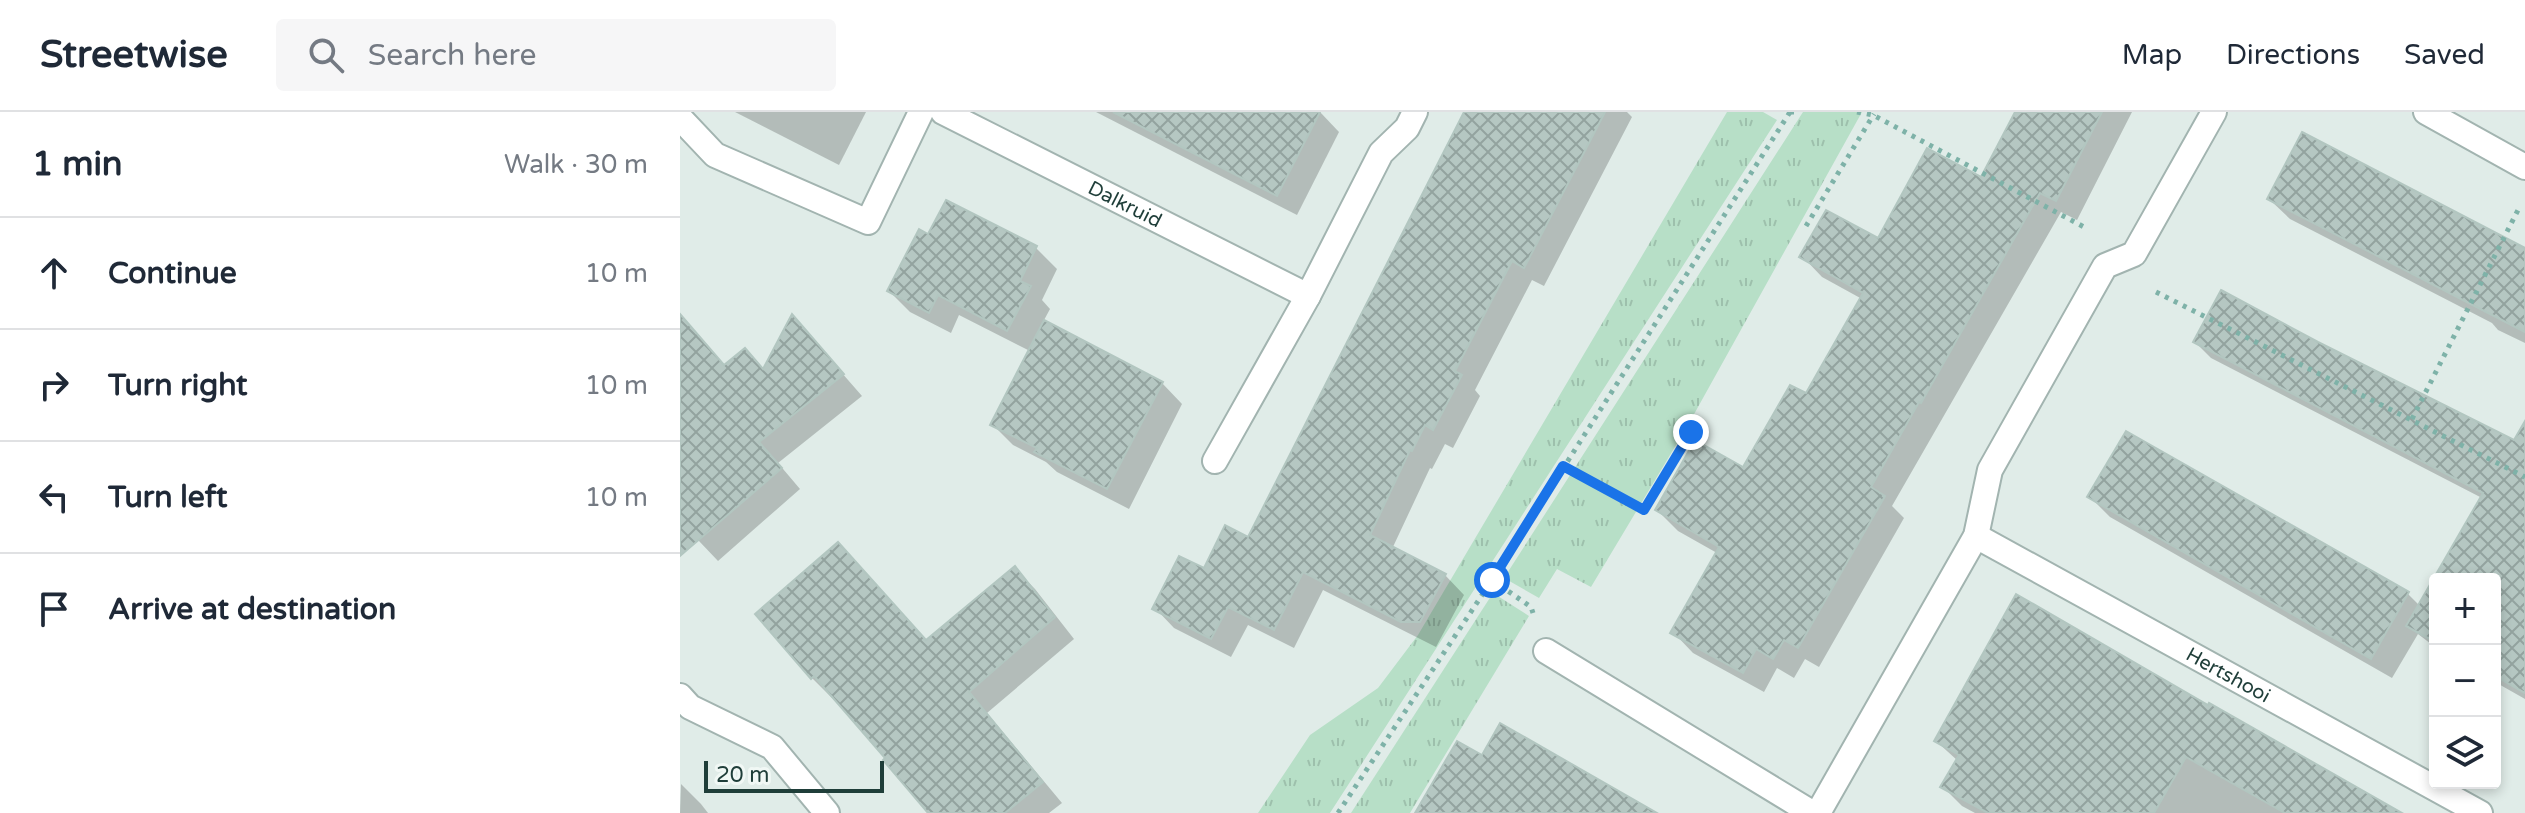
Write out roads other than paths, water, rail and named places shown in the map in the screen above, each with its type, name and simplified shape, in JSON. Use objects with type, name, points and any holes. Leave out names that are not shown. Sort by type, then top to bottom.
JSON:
[{"type":"street","points":[[680,118],[715,155],[868,222],[921,112]]},
{"type":"street","name":"Dalkruid","points":[[943,112],[1308,296]]},
{"type":"street","points":[[1215,461],[1308,296],[1381,153],[1407,128],[1415,112]]},
{"type":"street","points":[[1818,813],[1976,536],[1990,470],[2105,266],[2134,254],[2214,112]]},
{"type":"street","points":[[2426,112],[2525,167]]},
{"type":"street","name":"Hertshooi","points":[[1976,536],[2480,813]]},
{"type":"street","points":[[1546,651],[1812,813]]},
{"type":"street","points":[[683,706],[772,747],[827,813]]}]
